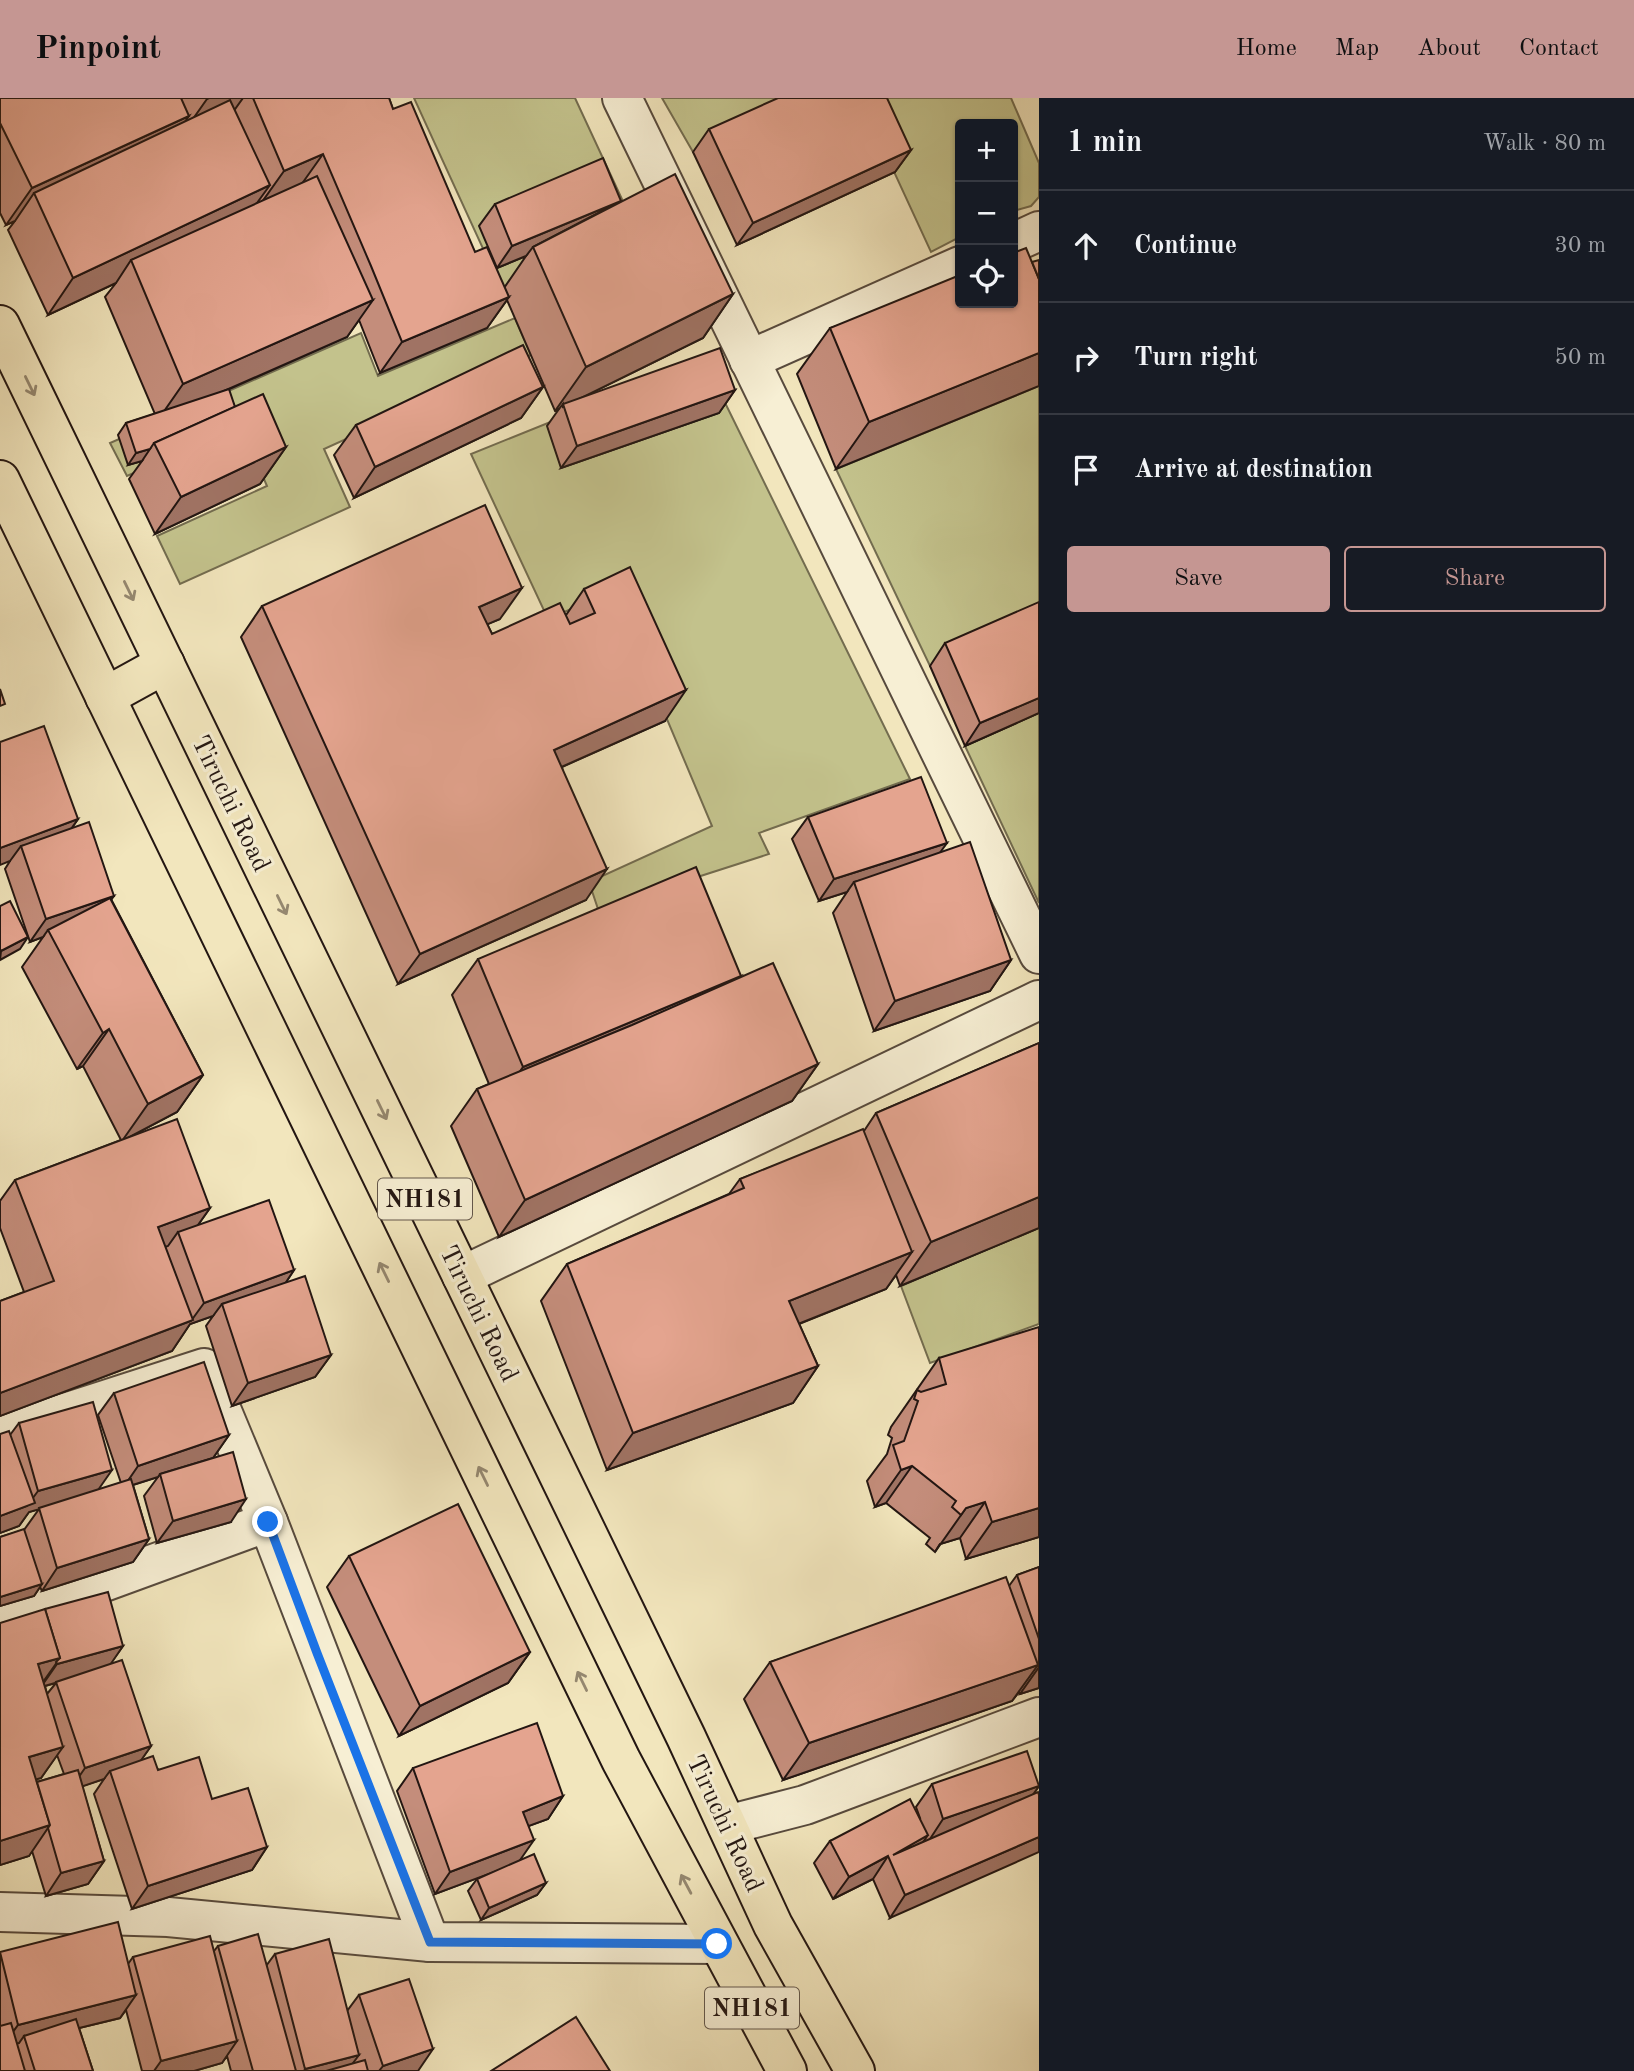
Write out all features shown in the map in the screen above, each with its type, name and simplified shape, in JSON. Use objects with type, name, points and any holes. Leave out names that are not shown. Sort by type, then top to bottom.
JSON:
[{"type":"highway","name":"Tiruchi Road","points":[[0,325],[462,1276],[773,1925],[855,2071]]},
{"type":"highway","name":"NH181","points":[[0,480],[621,1760],[787,2071]]},
{"type":"highway","points":[[105,697],[165,664]]},
{"type":"street","points":[[622,98],[1039,954]]},
{"type":"street","points":[[1018,241],[1039,231]]},
{"type":"street","points":[[749,360],[955,268]]},
{"type":"street","points":[[462,1276],[1039,1000]]},
{"type":"street","points":[[0,1434],[204,1368],[268,1522],[430,1942]]},
{"type":"street","points":[[0,1620],[268,1522]]},
{"type":"street","points":[[727,1825],[805,1805],[1039,1717]]},
{"type":"street","points":[[0,1912],[168,1917],[430,1942],[717,1944]]},
{"type":"shaded area","points":[[414,98],[575,98],[634,225],[502,290]]},
{"type":"shaded area","points":[[662,98],[812,98],[693,152]]},
{"type":"shaded area","points":[[860,98],[1011,98],[1039,163],[1039,197],[1031,206],[1018,210],[1018,119],[955,119],[955,240],[931,252]]},
{"type":"shaded area","points":[[515,318],[531,355],[324,449],[350,507],[180,584],[157,536],[267,486],[241,426],[127,476],[110,443],[361,333],[378,376]]},
{"type":"shaded area","points":[[704,360],[910,779],[759,833],[769,854],[598,909],[589,882],[712,826],[613,591],[548,619],[471,454]]},
{"type":"shaded area","points":[[1039,386],[1039,618],[930,666],[836,469]]},
{"type":"shaded area","points":[[1039,713],[1039,903],[965,746]]},
{"type":"shaded area","points":[[1039,1227],[1039,1324],[930,1363],[901,1286]]},
{"type":"building","points":[[0,98],[181,98],[189,116],[32,188],[0,123]]},
{"type":"building","points":[[253,98],[389,98],[393,109],[411,102],[475,252],[487,247],[509,297],[402,342],[323,154],[284,171]]},
{"type":"building","points":[[778,98],[887,98],[911,150],[753,223],[709,129]]},
{"type":"building","points":[[230,100],[270,185],[73,278],[34,193]]},
{"type":"building","points":[[603,158],[621,201],[512,246],[495,204]]},
{"type":"building","points":[[675,174],[733,294],[586,367],[533,247]]},
{"type":"building","points":[[317,176],[373,300],[183,384],[131,260]]},
{"type":"building","points":[[1026,248],[1039,279],[1039,353],[869,422],[830,328],[955,277],[955,308],[1018,308],[1018,251]]},
{"type":"building","points":[[1039,260],[1039,279],[1032,262]]},
{"type":"building","points":[[523,345],[543,387],[375,467],[356,425]]},
{"type":"building","points":[[720,348],[735,390],[577,446],[563,404]]},
{"type":"building","points":[[229,389],[235,407],[154,443],[150,449],[136,453],[126,423]]},
{"type":"building","points":[[263,394],[286,447],[181,497],[154,443]]},
{"type":"building","points":[[485,505],[522,588],[479,607],[492,634],[560,603],[570,624],[595,613],[584,589],[630,567],[686,690],[554,750],[607,869],[420,954],[262,606]]},
{"type":"building","points":[[1039,602],[1039,698],[980,723],[945,643]]},
{"type":"building","points":[[0,689],[5,704],[0,706]]},
{"type":"building","points":[[44,726],[78,819],[0,848],[0,742]]},
{"type":"building","points":[[921,777],[947,843],[834,879],[808,817]]},
{"type":"building","points":[[89,822],[114,896],[46,919],[21,846]]},
{"type":"building","points":[[970,842],[1011,960],[895,1001],[854,882]]},
{"type":"building","points":[[696,867],[741,976],[523,1067],[478,959]]},
{"type":"building","points":[[110,898],[203,1075],[148,1104],[109,1029],[103,1033],[48,930]]},
{"type":"building","points":[[10,901],[28,937],[1,951],[0,906]]},
{"type":"building","points":[[773,963],[818,1064],[525,1200],[477,1089]]},
{"type":"building","points":[[1039,1043],[1039,1197],[931,1242],[876,1113]]},
{"type":"building","points":[[177,1119],[210,1208],[158,1227],[193,1320],[0,1393],[0,1301],[54,1281],[15,1180]]},
{"type":"building","points":[[863,1129],[912,1252],[789,1301],[818,1366],[633,1433],[567,1264],[744,1188],[740,1179]]},
{"type":"building","points":[[269,1200],[294,1270],[204,1303],[178,1232]]},
{"type":"building","points":[[305,1276],[331,1355],[248,1383],[222,1304]]},
{"type":"building","points":[[1039,1327],[1039,1508],[992,1522],[985,1502],[966,1508],[961,1515],[952,1507],[956,1501],[912,1466],[901,1470],[893,1445],[904,1441],[918,1401],[914,1399],[917,1390],[921,1392],[946,1384],[939,1358]]},
{"type":"building","points":[[204,1362],[229,1435],[138,1466],[114,1393]]},
{"type":"building","points":[[93,1402],[112,1470],[38,1491],[19,1423]]},
{"type":"building","points":[[9,1431],[35,1503],[0,1516],[0,1434]]},
{"type":"building","points":[[233,1452],[246,1499],[173,1521],[160,1474]]},
{"type":"building","points":[[131,1479],[149,1539],[57,1568],[39,1508]]},
{"type":"building","points":[[458,1504],[530,1652],[420,1706],[349,1556]]},
{"type":"building","points":[[24,1529],[42,1584],[0,1597],[0,1537]]},
{"type":"building","points":[[1039,1567],[1039,1639],[1017,1575]]},
{"type":"building","points":[[1006,1577],[1038,1665],[809,1743],[770,1662]]},
{"type":"building","points":[[108,1592],[123,1646],[57,1664],[60,1658],[45,1609]]},
{"type":"building","points":[[45,1609],[60,1658],[38,1664],[63,1747],[29,1757],[50,1825],[0,1841],[0,1623]]},
{"type":"building","points":[[122,1660],[151,1746],[85,1768],[56,1682]]},
{"type":"building","points":[[537,1723],[563,1796],[523,1812],[534,1840],[450,1872],[413,1768]]},
{"type":"building","points":[[1027,1751],[1039,1786],[943,1819],[932,1784]]},
{"type":"building","points":[[153,1756],[158,1770],[199,1757],[212,1799],[248,1788],[267,1847],[148,1886],[110,1771]]},
{"type":"building","points":[[78,1770],[104,1861],[61,1873],[37,1782]]},
{"type":"building","points":[[1038,1792],[1039,1837],[905,1895],[888,1856],[849,1877],[830,1841],[910,1799],[928,1835],[893,1855]]},
{"type":"building","points":[[534,1854],[546,1883],[489,1908],[477,1879]]},
{"type":"building","points":[[118,1922],[136,1995],[18,2025],[0,1952]]},
{"type":"building","points":[[258,1934],[296,2071],[253,2071],[218,1946]]},
{"type":"building","points":[[210,1936],[237,2041],[161,2061],[133,1957]]},
{"type":"building","points":[[329,1939],[359,2055],[305,2069],[275,1954]]},
{"type":"building","points":[[409,1979],[433,2049],[383,2066],[359,1995]]},
{"type":"building","points":[[576,2017],[610,2071],[491,2071]]},
{"type":"building","points":[[76,2019],[93,2071],[35,2071],[24,2036]]},
{"type":"building","points":[[11,2023],[25,2071],[0,2071],[0,2026]]},
{"type":"building","points":[[365,2060],[368,2071],[326,2071]]},
{"type":"route","points":[[268,1522],[430,1942],[717,1944]]}]
